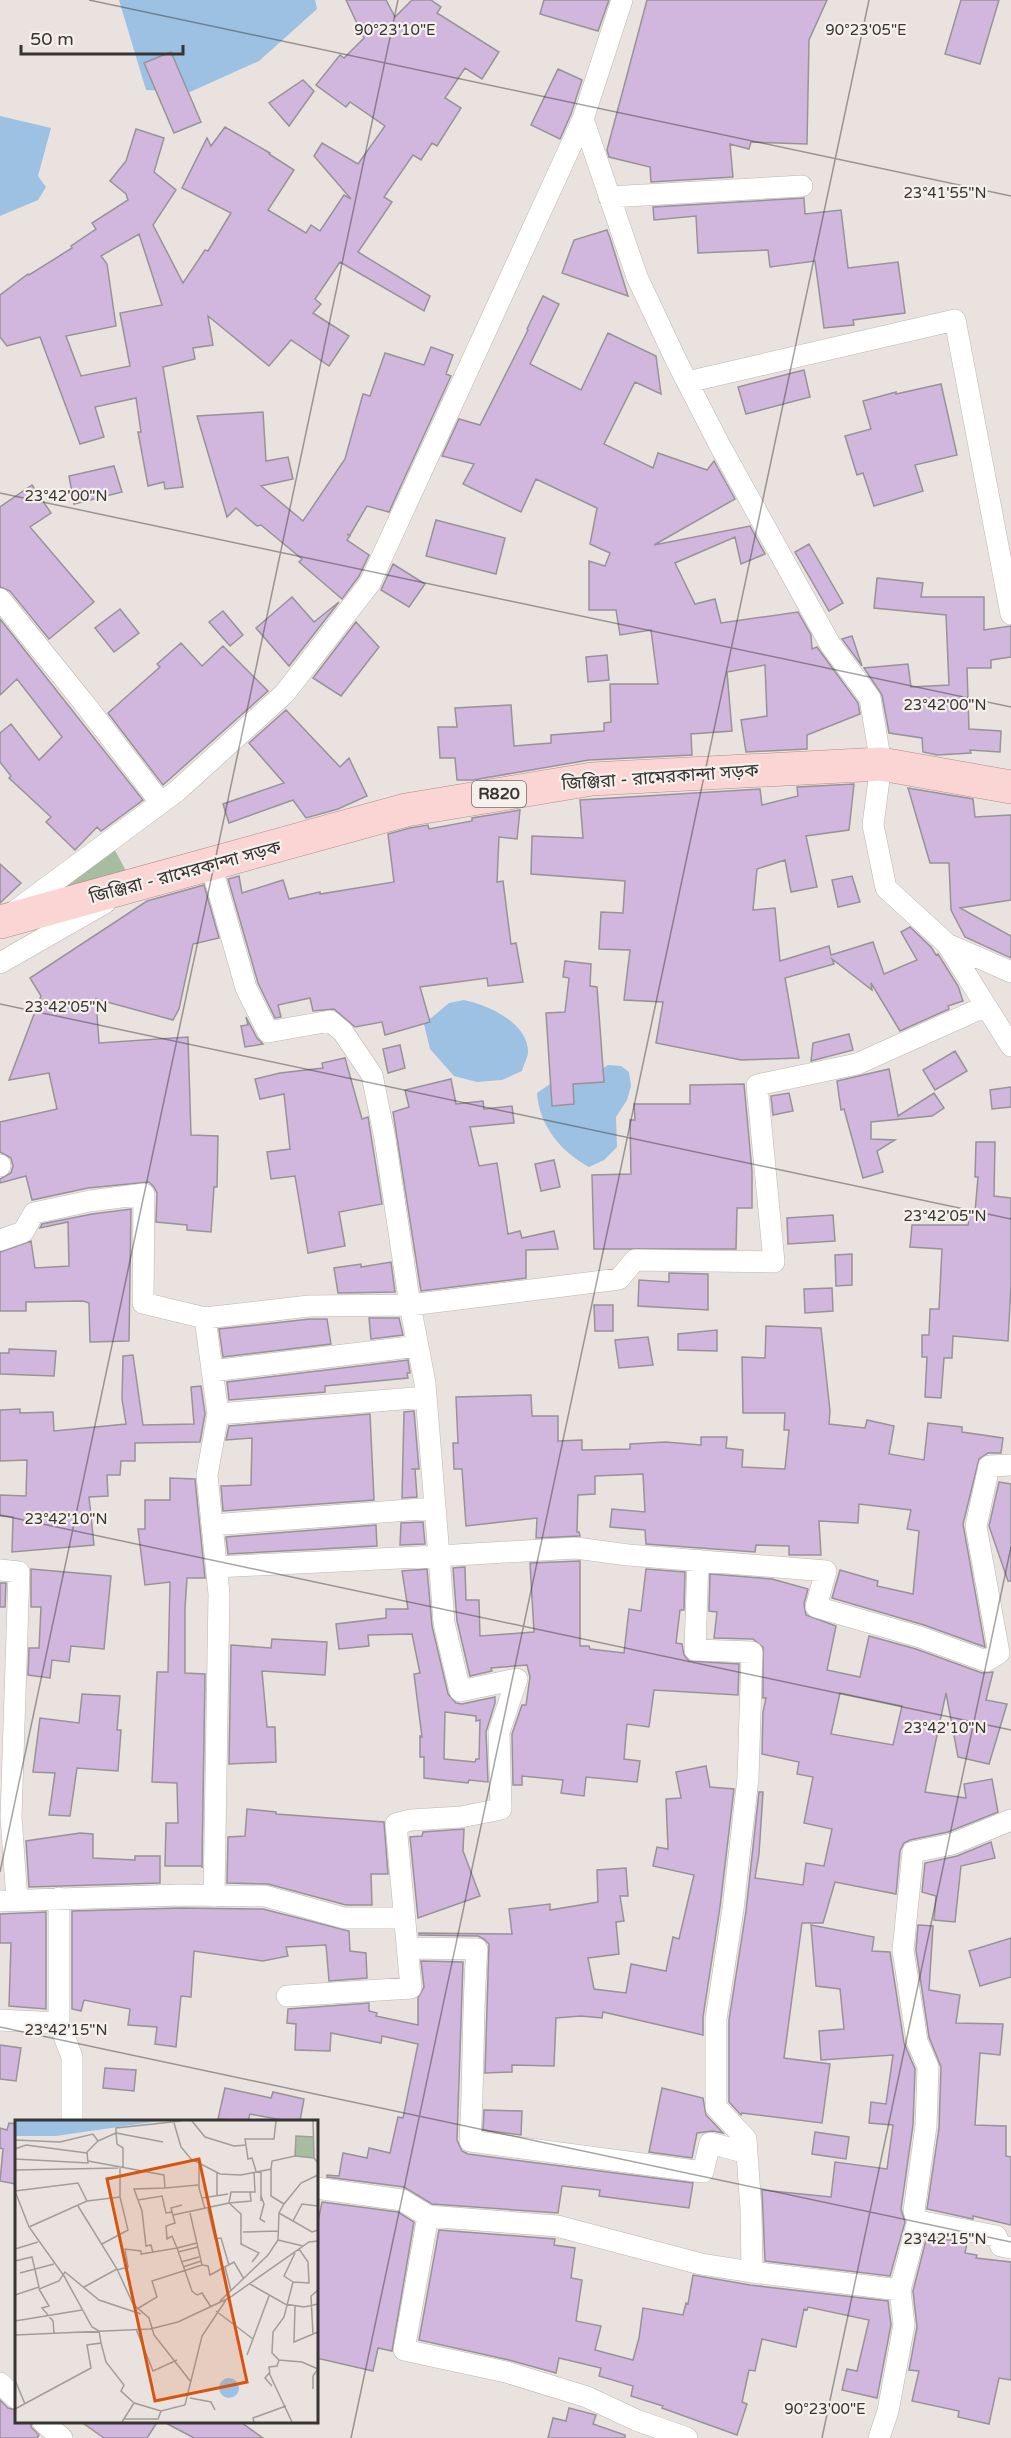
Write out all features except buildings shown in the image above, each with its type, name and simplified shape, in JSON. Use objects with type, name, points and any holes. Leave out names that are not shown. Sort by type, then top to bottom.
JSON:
[{"type":"main road","name":"জিঞ্জিরা - রামেরকান্দা সড়ক","points":[[0,922],[406,810],[592,778],[881,764],[1011,788]]},
{"type":"street","points":[[0,922],[177,791],[285,693],[370,583],[583,119],[622,0]]},
{"type":"street","points":[[583,119],[637,278],[687,382],[830,644],[870,698],[881,764],[873,825],[886,888],[947,944],[1011,1046]]},
{"type":"street","points":[[609,197],[802,186]]},
{"type":"street","points":[[687,382],[955,320],[1011,614]]},
{"type":"street","points":[[0,599],[161,803]]},
{"type":"street","points":[[211,865],[246,988],[268,1032],[330,1021],[344,1032],[372,1075],[398,1215],[410,1305],[426,1397],[444,1623],[460,1691],[517,1678],[499,1732],[501,1809],[461,1817],[411,1820],[396,1824],[411,1988],[287,1996]]},
{"type":"street","points":[[0,963],[134,886]]},
{"type":"street","points":[[947,944],[1011,972]]},
{"type":"street","points":[[0,1240],[23,1232],[34,1214],[90,1201],[144,1194],[143,1303],[205,1318],[309,1306],[410,1305],[619,1279],[635,1260],[774,1262],[757,1085],[857,1064],[986,1006]]},
{"type":"street","points":[[205,1318],[218,1414],[207,1474],[219,1594],[214,1896]]},
{"type":"street","points":[[212,1371],[418,1346]]},
{"type":"street","points":[[218,1414],[426,1397]]},
{"type":"street","points":[[216,1567],[576,1548],[628,1555],[826,1571],[816,1607],[920,1637],[986,1661],[999,1653],[976,1526],[989,1466],[1011,1465]]},
{"type":"street","points":[[212,1525],[435,1508]]},
{"type":"street","points":[[698,1560],[695,1650],[752,1652],[748,1778],[733,1909],[716,2019],[716,2107],[746,2139],[752,2272]]},
{"type":"street","points":[[0,1570],[19,1572],[9,1900],[266,1896],[344,1918],[405,1918]]},
{"type":"street","points":[[879,2438],[888,2410],[904,2325],[900,2290],[918,2221],[914,2211],[926,2126],[928,2067],[917,2041],[903,1950],[913,1852],[952,1844],[1011,1820]]},
{"type":"street","points":[[59,1898],[59,2023],[72,2057],[72,2120]]},
{"type":"street","points":[[407,1948],[477,1949],[473,1992],[474,2079],[470,2140],[703,2172],[710,2143],[747,2153]]},
{"type":"street","points":[[0,2020],[59,2023]]},
{"type":"street","points":[[318,2188],[402,2200],[428,2216],[556,2226],[701,2264],[900,2290]]},
{"type":"street","points":[[428,2216],[404,2350],[506,2372],[587,2397],[636,2420],[687,2438]]},
{"type":"street","points":[[918,2221],[996,2236],[1001,2246],[1011,2248]]},
{"type":"street","points":[[0,2383],[15,2397]]},
{"type":"street","points":[[45,2423],[62,2438]]},
{"type":"green space","points":[[110,841],[134,886],[0,922]]},
{"type":"water","points":[[119,0],[315,0],[317,9],[259,61],[190,92],[146,90]]},
{"type":"water","points":[[0,116],[51,128],[38,176],[46,187],[38,200],[0,216]]},
{"type":"water","points":[[464,1000],[495,1011],[515,1024],[527,1042],[528,1053],[522,1071],[502,1080],[477,1082],[454,1076],[430,1049],[424,1024],[449,1003]]},
{"type":"water","points":[[608,1065],[621,1066],[629,1072],[631,1086],[627,1100],[616,1117],[617,1147],[604,1160],[589,1167],[569,1154],[553,1136],[542,1116],[537,1093],[553,1082],[597,1072]]}]
